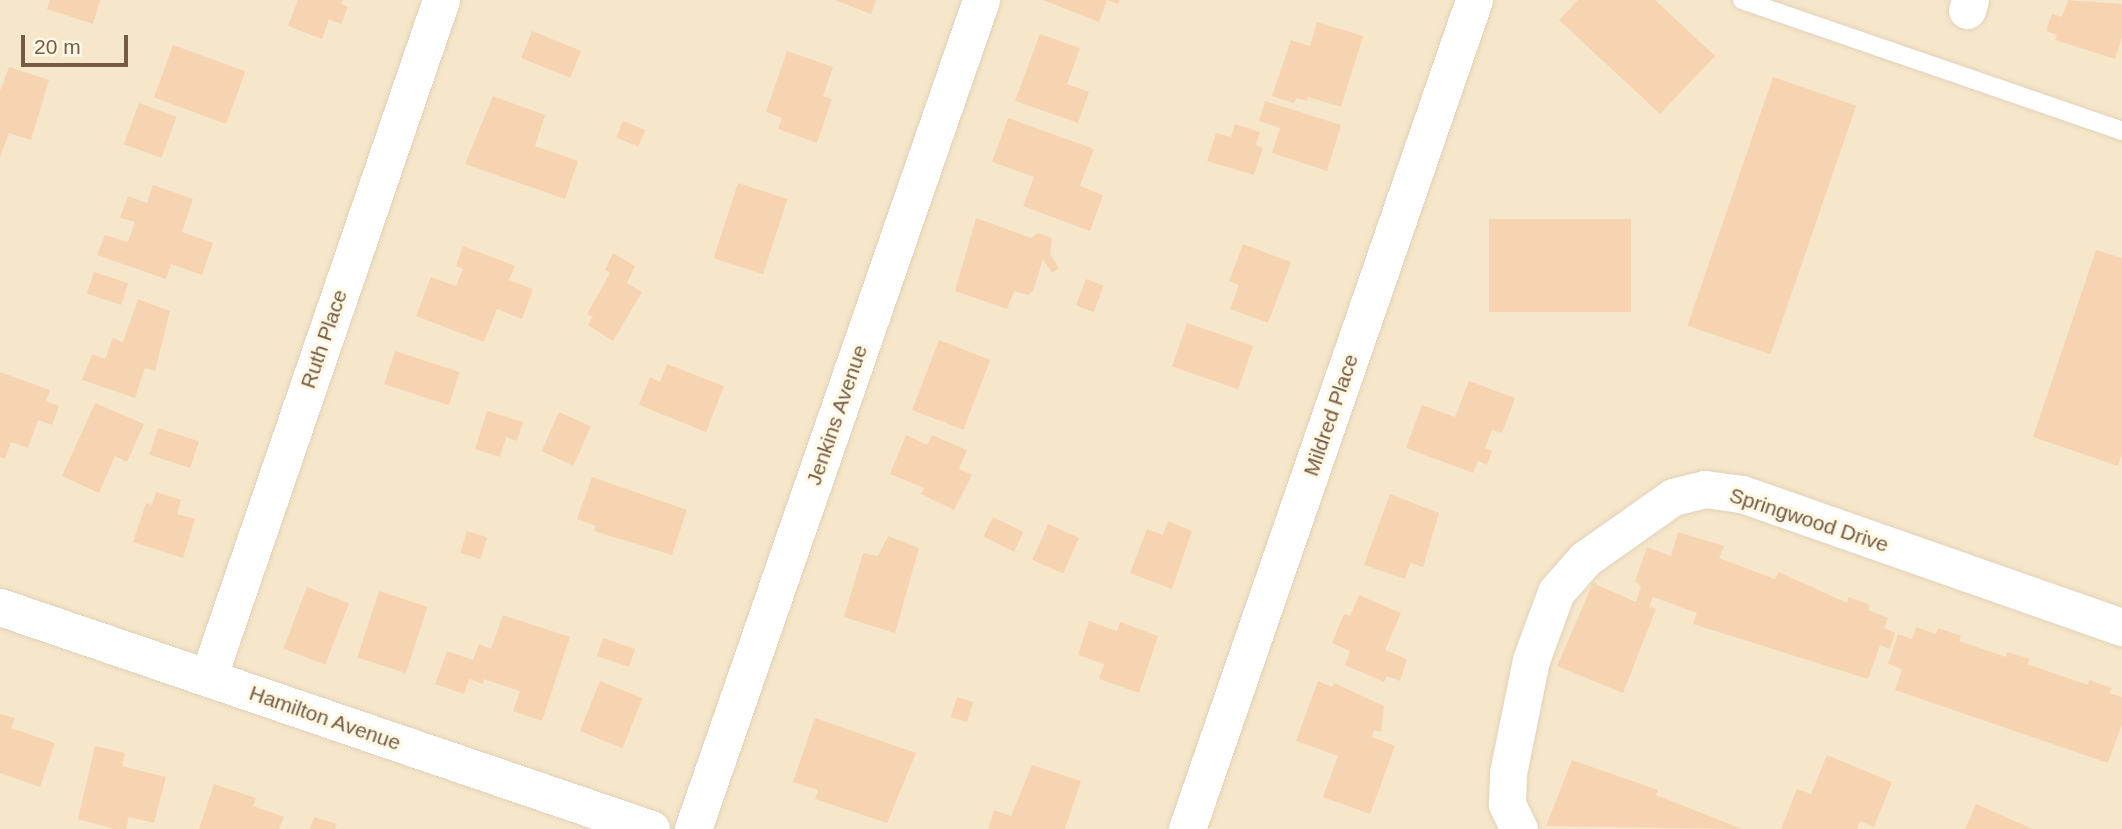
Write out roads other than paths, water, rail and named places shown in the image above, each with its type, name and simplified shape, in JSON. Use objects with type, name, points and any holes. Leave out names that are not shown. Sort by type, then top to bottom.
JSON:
[{"type":"street","name":"Ruth Place","points":[[208,678],[441,0]]},
{"type":"street","name":"Jenkins Avenue","points":[[693,829],[981,0]]},
{"type":"street","name":"Mildred Place","points":[[1187,829],[1474,0]]},
{"type":"street","name":"Springwood Drive","points":[[1519,829],[1507,804],[1508,773],[1531,660],[1556,592],[1585,559],[1673,497],[1705,489],[1742,495],[2122,627]]},
{"type":"street","name":"Hamilton Avenue","points":[[0,607],[651,829]]},
{"type":"lane","points":[[1742,0],[2122,131]]}]
